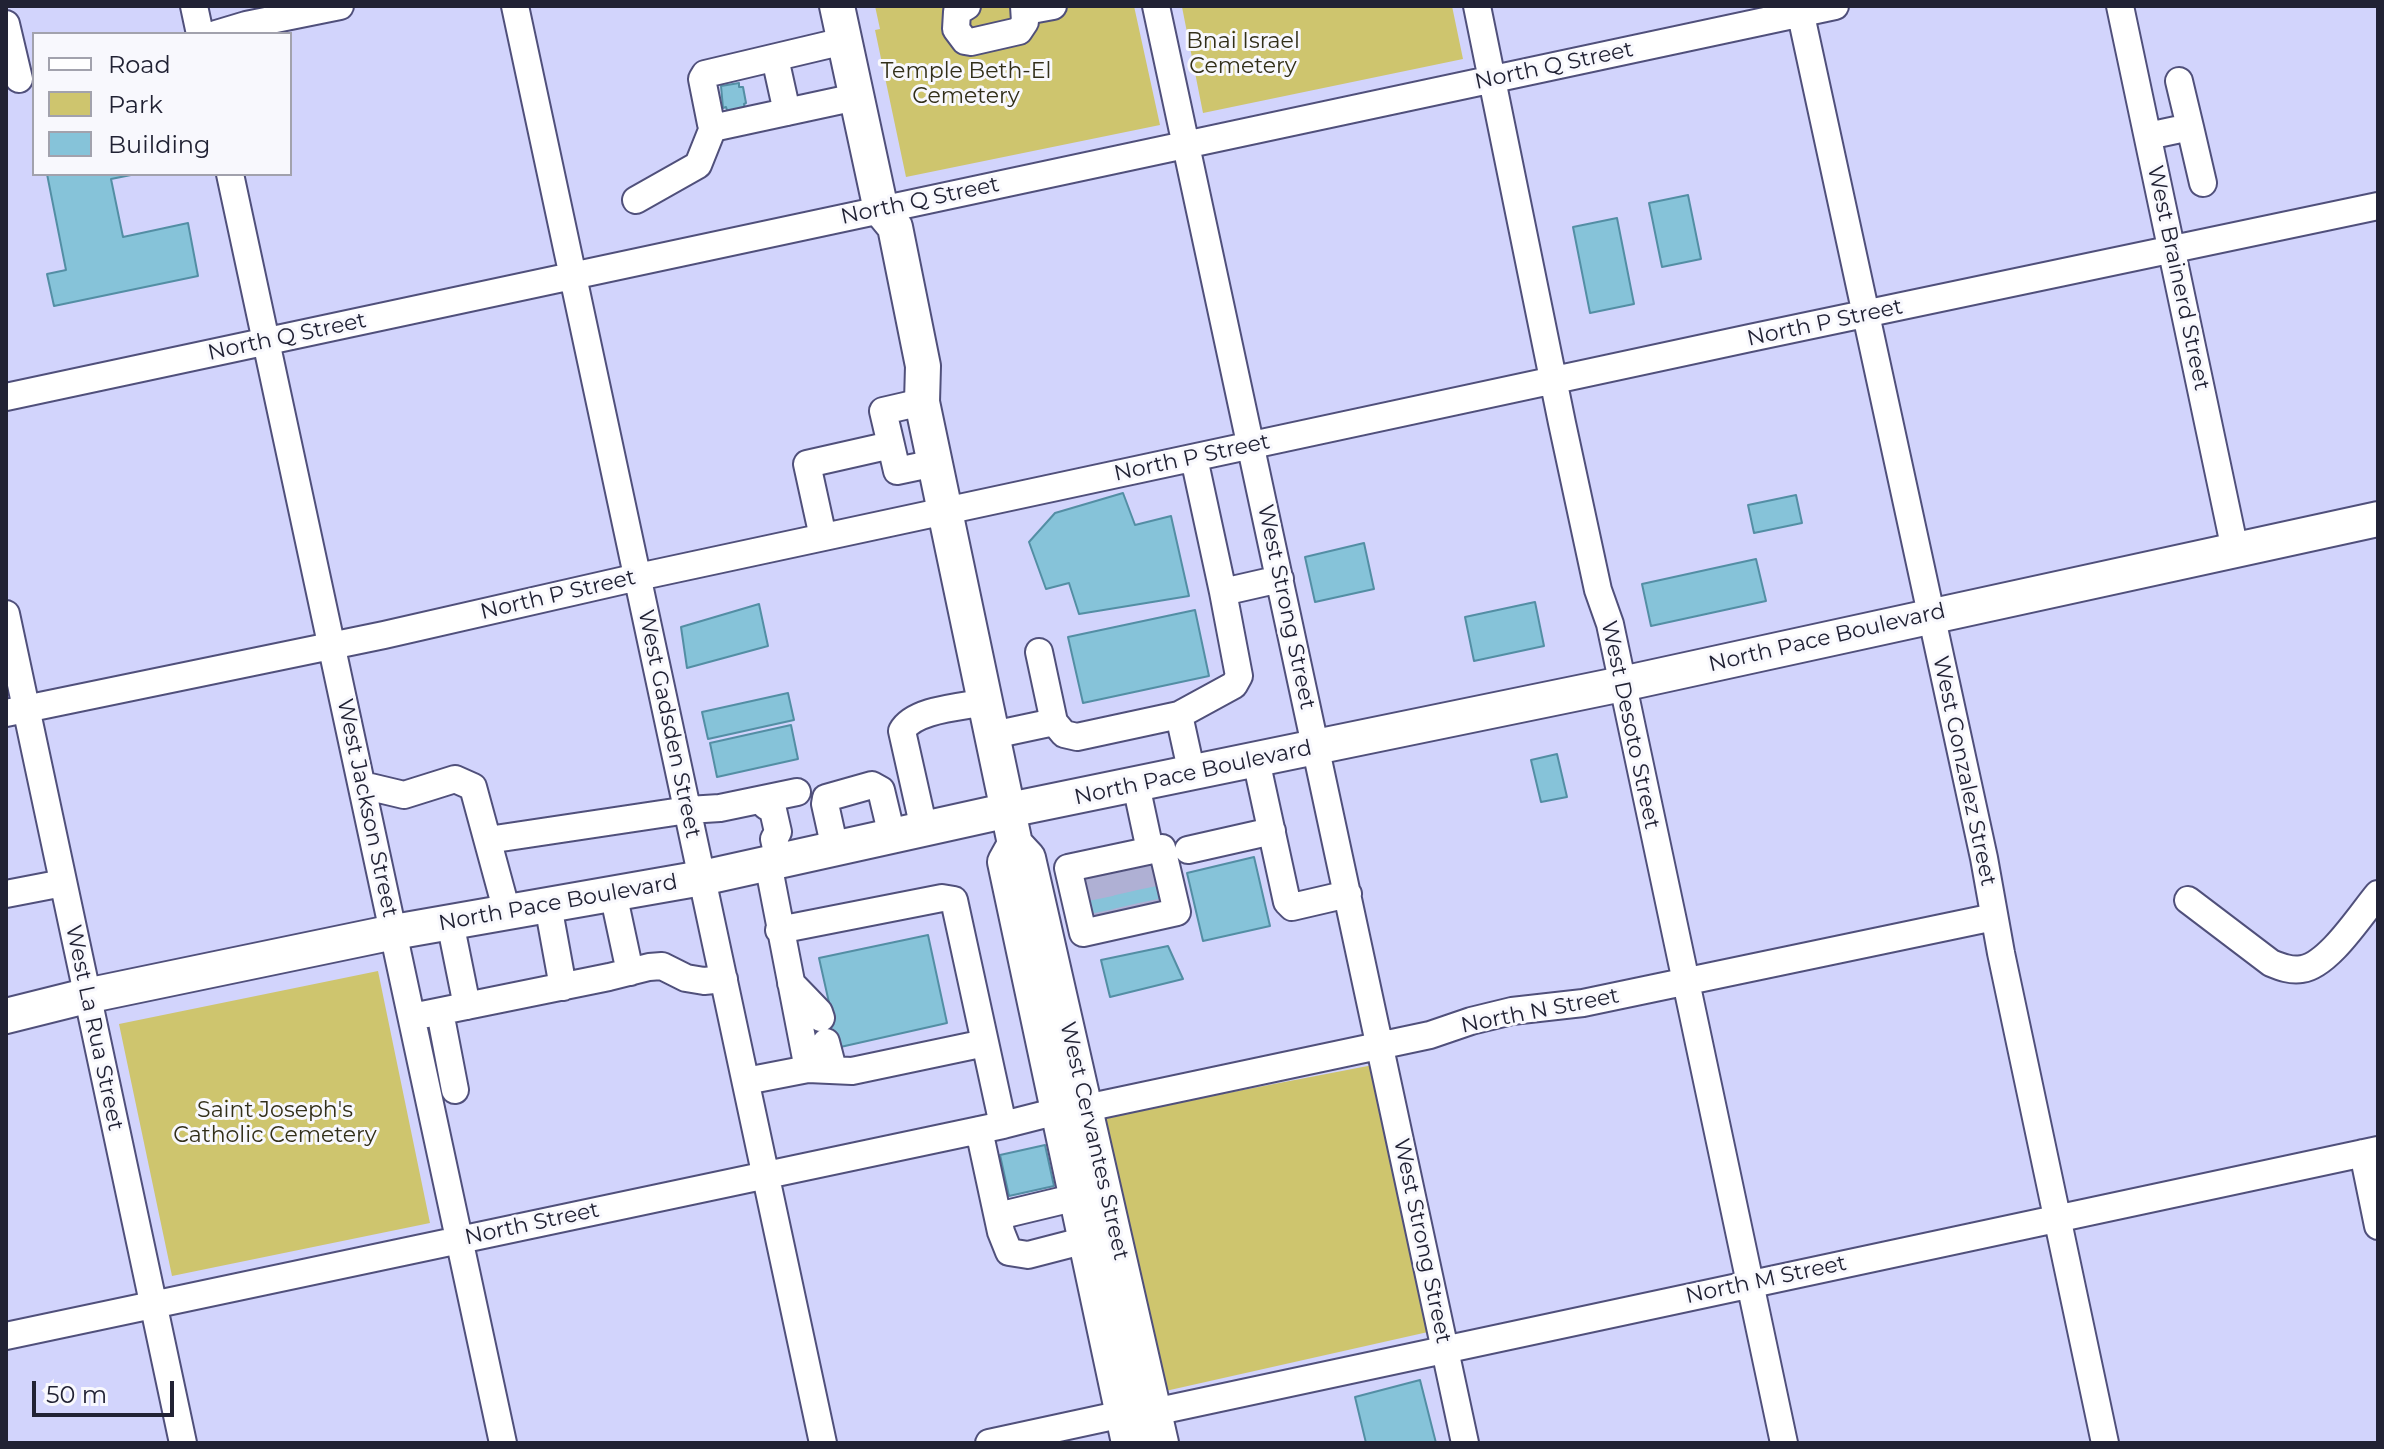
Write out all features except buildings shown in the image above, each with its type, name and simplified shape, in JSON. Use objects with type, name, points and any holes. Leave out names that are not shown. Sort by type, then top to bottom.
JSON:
[{"type":"main road","name":"West Cervantes Street","points":[[837,6],[881,210],[895,227],[923,366],[922,402],[1015,844],[1028,858],[1047,941],[1072,1109],[1077,1197],[1086,1240],[1142,1428]]},
{"type":"main road","name":"North Pace Boulevard","points":[[6,1016],[86,996],[394,932],[702,878],[774,855],[835,849],[1009,810],[1622,684],[2378,519]]},
{"type":"main road","name":"West Cervantes Street","points":[[1015,844],[1005,862],[1072,1109],[1142,1428]]},
{"type":"street","points":[[194,6],[200,32]]},
{"type":"street","points":[[223,32],[340,6]]},
{"type":"street","name":"West Gadsden Street","points":[[515,6],[823,1443]]},
{"type":"street","points":[[967,6],[957,12],[956,29],[965,41],[971,42],[1019,31],[1025,22],[1025,9],[1053,6]]},
{"type":"street","name":"West Strong Street","points":[[1156,6],[1465,1443]]},
{"type":"street","name":"West Desoto Street","points":[[1477,6],[1595,575],[1610,624],[1784,1443]]},
{"type":"street","name":"North Q Street","points":[[6,397],[1493,79],[1800,10],[1835,6]]},
{"type":"street","name":"West Brainerd Street","points":[[2120,6],[2235,550]]},
{"type":"street","name":"West Gonzalez Street","points":[[1800,10],[1984,858],[2105,1443]]},
{"type":"street","points":[[6,24],[20,79]]},
{"type":"street","points":[[844,41],[705,74],[702,79],[711,124],[717,127],[856,97]]},
{"type":"street","points":[[775,58],[787,112]]},
{"type":"street","points":[[2179,81],[2203,183]]},
{"type":"street","points":[[636,200],[698,165],[714,125]]},
{"type":"street","points":[[2148,136],[2190,127]]},
{"type":"street","name":"West Jackson Street","points":[[230,176],[503,1443]]},
{"type":"street","name":"North P Street","points":[[16,711],[2378,206]]},
{"type":"street","points":[[922,402],[883,411],[897,471],[935,463]]},
{"type":"street","points":[[823,537],[807,464],[891,445]]},
{"type":"street","points":[[1039,652],[1054,722],[1064,734],[1077,737],[1179,715],[1238,680],[1194,458]]},
{"type":"street","points":[[1223,592],[1280,579]]},
{"type":"street","name":"West La Rua Street","points":[[6,614],[16,711],[63,883],[183,1443]]},
{"type":"street","points":[[908,832],[902,731],[906,724],[921,715],[1054,722]]},
{"type":"street","points":[[1179,715],[1192,774]]},
{"type":"street","points":[[1256,760],[1287,902],[1292,907],[1348,894]]},
{"type":"street","points":[[362,785],[404,795],[455,779],[473,787],[507,912]]},
{"type":"street","points":[[835,849],[826,798],[872,785],[881,790],[908,832]]},
{"type":"street","points":[[1121,861],[1136,785]]},
{"type":"street","points":[[488,840],[688,810],[766,802],[797,792]]},
{"type":"street","points":[[766,802],[773,810],[778,832],[774,855],[779,930],[791,983],[820,1069]]},
{"type":"street","points":[[1188,850],[1272,831]]},
{"type":"street","points":[[1047,941],[1122,919],[1177,912],[1162,848],[1121,861],[1068,868],[1122,919]]},
{"type":"street","points":[[6,894],[63,883]]},
{"type":"street","points":[[613,893],[630,972]]},
{"type":"street","points":[[2188,900],[2271,963],[2286,969],[2302,970],[2327,956],[2378,894]]},
{"type":"street","points":[[779,930],[942,898],[954,900],[985,1043],[998,1216],[1009,1252],[1028,1255],[1086,1240]]},
{"type":"street","points":[[548,905],[563,987]]},
{"type":"street","name":"North N Street","points":[[1072,1109],[1430,1035],[1512,1011],[1583,1003],[1994,917]]},
{"type":"street","points":[[450,922],[467,1006]]},
{"type":"street","points":[[412,1017],[662,966],[686,978],[704,981],[724,979]]},
{"type":"street","points":[[791,983],[819,1012],[824,1030],[820,1069]]},
{"type":"street","points":[[440,1012],[455,1090]]},
{"type":"street","points":[[746,1081],[820,1069],[852,1071],[985,1043]]},
{"type":"street","name":"North Street","points":[[6,1336],[1072,1109]]},
{"type":"street","points":[[2370,1151],[2378,1226]]},
{"type":"street","name":"North M Street","points":[[989,1443],[1142,1428],[1445,1348],[2370,1151]]},
{"type":"street","points":[[998,1216],[1077,1197]]},
{"type":"green space","name":"Temple Beth-El Cemetery","points":[[875,6],[1134,6],[1160,125],[906,177],[875,30],[880,29]]},
{"type":"green space","name":"Bnai Israel Cemetery","points":[[1452,6],[1463,59],[1203,113],[1182,7]]},
{"type":"green space","name":"Saint Joseph's Catholic Cemetery","points":[[378,971],[430,1223],[172,1276],[119,1024]]},
{"type":"green space","points":[[1373,1065],[1428,1332],[1161,1392],[1097,1118]]},
{"type":"tunnel","points":[[1140,863],[1149,906]]},
{"type":"tunnel","points":[[1117,868],[1127,911]]},
{"type":"tunnel","points":[[1096,873],[1105,917]]}]
